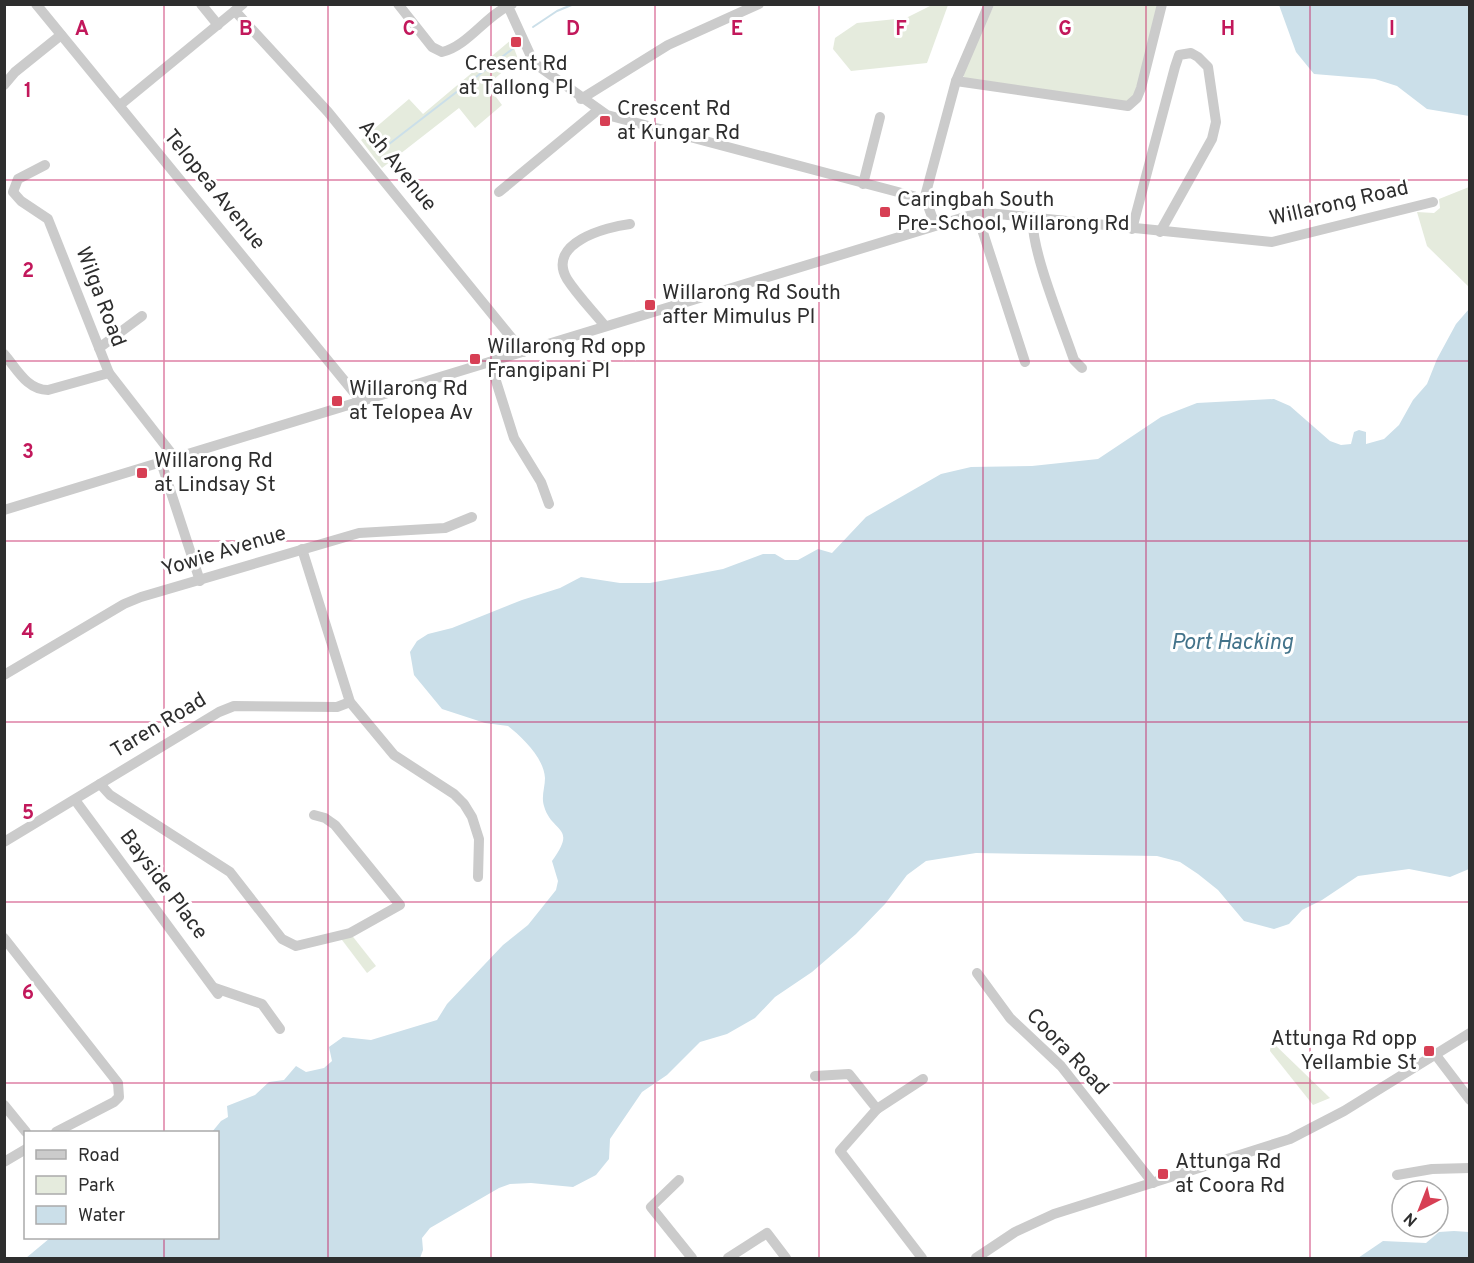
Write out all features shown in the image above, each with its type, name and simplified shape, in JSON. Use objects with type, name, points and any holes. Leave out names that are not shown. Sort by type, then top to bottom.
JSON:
[{"type":"street","name":"Telopea Avenue","points":[[36,4],[361,401]]},
{"type":"street","points":[[201,4],[218,25]]},
{"type":"street","points":[[398,4],[432,47],[442,51],[452,48],[498,10],[509,5],[534,63],[598,110],[616,119],[924,200],[930,208],[935,225]]},
{"type":"street","points":[[581,99],[668,45],[759,4]]},
{"type":"street","points":[[924,200],[956,81],[989,4]]},
{"type":"street","points":[[956,81],[1128,106],[1137,98],[1141,88],[1162,4]]},
{"type":"street","points":[[120,105],[239,8]]},
{"type":"street","name":"Ash Avenue","points":[[239,8],[328,112],[523,352]]},
{"type":"street","points":[[4,85],[15,72],[61,35]]},
{"type":"street","points":[[1132,229],[1179,55],[1188,52],[1198,57],[1208,67],[1216,122],[1212,139],[1160,232]]},
{"type":"street","points":[[500,192],[598,110]]},
{"type":"street","points":[[863,184],[880,117]]},
{"type":"street","name":"Wilga Road","points":[[45,165],[18,179],[14,192],[51,224],[109,373],[175,458]]},
{"type":"street","name":"Willarong Road","points":[[4,510],[977,214],[1272,242],[1433,202]]},
{"type":"street","points":[[977,214],[1025,362]]},
{"type":"street","points":[[1033,218],[1032,229],[1049,286],[1074,360],[1082,368]]},
{"type":"street","points":[[605,326],[567,278],[565,258],[572,247],[592,232],[630,224]]},
{"type":"street","points":[[99,348],[142,316]]},
{"type":"street","points":[[4,354],[29,384],[38,390],[48,390],[109,373]]},
{"type":"street","points":[[490,362],[514,438],[542,482],[549,504]]},
{"type":"street","points":[[161,462],[200,581]]},
{"type":"street","name":"Yowie Avenue","points":[[4,675],[132,600],[367,532],[445,528],[472,517]]},
{"type":"street","points":[[302,549],[350,702],[394,755],[454,794],[464,804],[472,817],[479,839],[478,877]]},
{"type":"street","name":"Taren Road","points":[[4,842],[219,711],[234,706],[338,707],[350,702]]},
{"type":"street","points":[[100,784],[110,795],[230,872],[282,939],[296,946],[350,933],[400,905],[334,825],[326,818],[314,815]]},
{"type":"street","name":"Bayside Place","points":[[75,800],[217,991],[262,1004],[280,1029]]},
{"type":"street","points":[[4,938],[118,1083],[119,1097],[58,1131]]},
{"type":"street","name":"Coora Road","points":[[977,973],[1010,1018],[1060,1066],[1153,1184]]},
{"type":"street","points":[[982,1257],[1015,1232],[1053,1214],[1153,1184],[1306,1131],[1470,1033]]},
{"type":"street","points":[[1435,1054],[1470,1100]]},
{"type":"street","points":[[815,1076],[849,1074],[877,1109]]},
{"type":"street","points":[[922,1258],[840,1152],[877,1109],[923,1079]]},
{"type":"street","points":[[4,1105],[25,1131]]},
{"type":"street","points":[[4,1162],[24,1150]]},
{"type":"street","points":[[1397,1174],[1432,1169],[1470,1168]]},
{"type":"street","points":[[679,1180],[651,1207],[692,1258]]},
{"type":"street","points":[[728,1258],[767,1233],[786,1258]]},
{"type":"green space","points":[[932,5],[948,5],[927,63],[851,71],[833,49],[835,38],[857,23],[906,18]]},
{"type":"green space","points":[[994,5],[1157,5],[1135,96],[1127,102],[965,80],[962,72]]},
{"type":"green space","points":[[511,40],[518,59],[487,85],[502,105],[475,128],[459,108],[382,168],[361,140],[409,99],[423,114]]},
{"type":"green space","points":[[1469,187],[1469,287],[1427,246],[1417,212],[1434,213],[1440,208],[1439,199]]},
{"type":"green space","points":[[350,933],[376,966],[367,973],[339,936]]},
{"type":"green space","points":[[1271,1041],[1330,1098],[1313,1105],[1270,1051]]},
{"type":"water","points":[[1279,5],[1469,5],[1469,116],[1427,109],[1397,86],[1375,79],[1314,74],[1296,52]]},
{"type":"water","name":"Port Hacking","points":[[1469,309],[1469,869],[1450,877],[1409,869],[1358,876],[1322,900],[1302,910],[1289,924],[1274,929],[1244,921],[1218,890],[1198,874],[1180,862],[1157,856],[976,853],[926,861],[907,875],[885,904],[856,934],[812,972],[775,997],[755,1018],[727,1034],[700,1042],[667,1075],[642,1092],[610,1139],[609,1159],[596,1175],[573,1187],[531,1183],[510,1184],[499,1188],[430,1228],[422,1238],[423,1250],[420,1258],[26,1258],[49,1239],[219,1239],[219,1131],[213,1131],[221,1121],[228,1117],[227,1106],[255,1095],[269,1082],[284,1080],[296,1066],[306,1072],[324,1068],[332,1061],[329,1047],[343,1037],[371,1040],[437,1020],[447,1004],[503,945],[528,925],[556,890],[558,881],[552,861],[563,841],[563,835],[544,806],[545,778],[541,763],[526,742],[508,726],[485,723],[442,709],[414,675],[410,652],[417,641],[428,634],[452,628],[522,600],[560,588],[581,577],[620,583],[650,583],[723,569],[763,554],[775,554],[785,560],[798,560],[818,549],[832,553],[866,517],[941,474],[971,467],[1032,466],[1098,459],[1161,417],[1197,403],[1274,399],[1290,406],[1330,441],[1341,445],[1351,444],[1354,432],[1359,430],[1366,432],[1366,444],[1384,439],[1399,425],[1413,400],[1427,384],[1437,359],[1456,324]]},
{"type":"water","points":[[1450,1231],[1469,1232],[1469,1258],[1358,1258],[1383,1241],[1426,1243],[1431,1239],[1450,1239]]},
{"type":"waterway","points":[[533,27],[557,11],[574,4]]},
{"type":"waterway","points":[[380,151],[515,47]]},
{"type":"place","name":"Cresent Rd at Tallong Pl","points":[[516,42]]},
{"type":"place","name":"Crescent Rd at Kungar Rd","points":[[605,121]]},
{"type":"place","name":"Caringbah South Pre-School, Willarong Rd","points":[[885,212]]},
{"type":"place","name":"Willarong Rd South after Mimulus Pl","points":[[650,305]]},
{"type":"place","name":"Willarong Rd opp Frangipani Pl","points":[[475,359]]},
{"type":"place","name":"Willarong Rd at Telopea Av","points":[[337,401]]},
{"type":"place","name":"Willarong Rd at Lindsay St","points":[[142,473]]},
{"type":"place","name":"Attunga Rd opp Yellambie St","points":[[1429,1051]]},
{"type":"place","name":"Attunga Rd at Coora Rd","points":[[1163,1174]]}]
